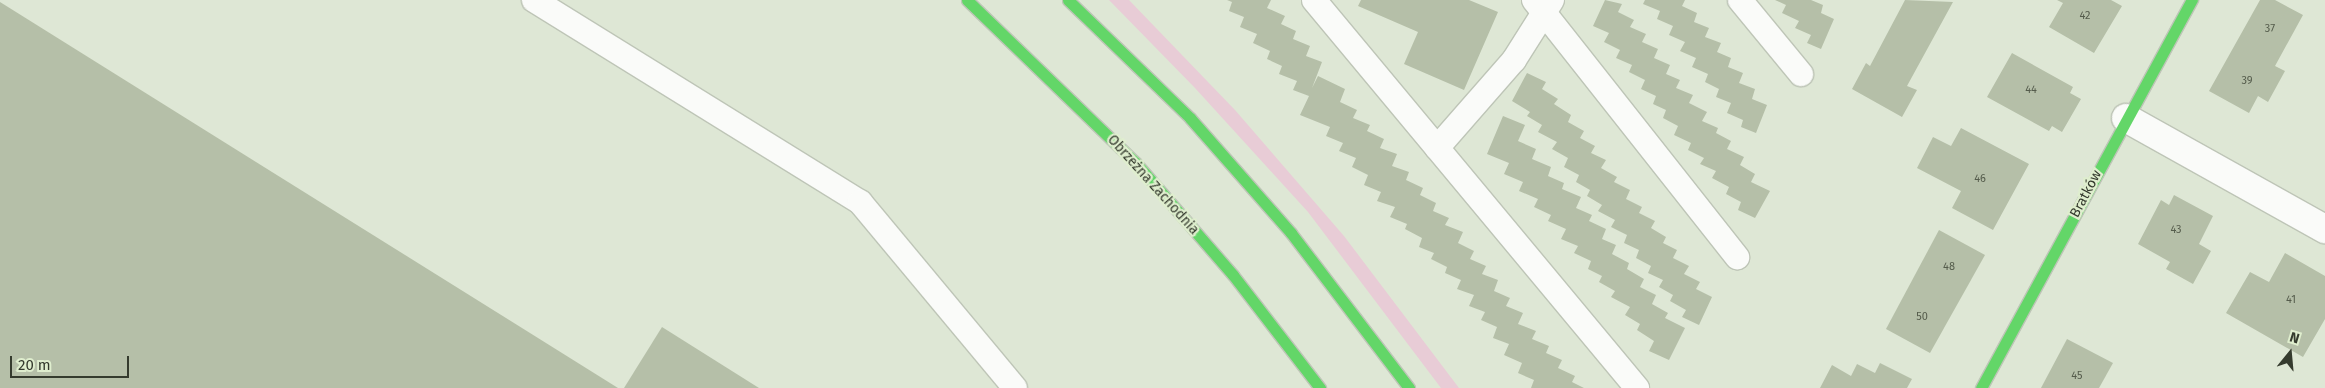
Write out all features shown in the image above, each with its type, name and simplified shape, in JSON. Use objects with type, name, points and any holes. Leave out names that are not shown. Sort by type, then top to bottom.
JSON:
[{"type":"street","name":"Obrzeżna Zachodnia","points":[[966,0],[1136,163],[1233,275],[1320,388]]},
{"type":"street","points":[[1068,0],[1190,118],[1291,233],[1409,388]]},
{"type":"street","name":"Bratków","points":[[1981,388],[2126,118],[2192,0]]},
{"type":"street","points":[[2126,118],[2325,229]]},
{"type":"lane","points":[[534,0],[860,202],[1015,388]]},
{"type":"lane","points":[[1314,0],[1636,388]]},
{"type":"lane","points":[[1740,0],[1800,74]]},
{"type":"lane","points":[[1437,148],[1514,60],[1544,4],[1737,257]]},
{"type":"shaded area","points":[[1109,0],[1129,0],[1235,110],[1344,236],[1459,388],[1441,388],[1308,212],[1195,88]]},
{"type":"building","points":[[1227,0],[1271,0],[1267,8],[1285,16],[1281,24],[1296,31],[1293,39],[1310,46],[1306,56],[1322,62],[1312,88],[1318,76],[1345,89],[1340,102],[1357,110],[1353,118],[1370,125],[1367,131],[1384,139],[1380,148],[1397,154],[1392,166],[1409,172],[1406,180],[1423,188],[1420,195],[1436,203],[1433,211],[1449,218],[1445,225],[1463,232],[1458,243],[1474,251],[1470,259],[1486,266],[1482,274],[1498,280],[1494,291],[1510,298],[1506,306],[1523,313],[1518,324],[1536,331],[1532,339],[1549,346],[1546,353],[1562,360],[1558,368],[1575,376],[1572,382],[1584,388],[1531,388],[1534,380],[1518,373],[1522,363],[1504,355],[1509,344],[1493,338],[1497,327],[1481,320],[1485,312],[1469,306],[1474,295],[1457,289],[1461,280],[1445,273],[1447,267],[1431,259],[1434,253],[1419,247],[1422,238],[1405,229],[1407,224],[1390,217],[1395,207],[1377,201],[1381,192],[1364,185],[1368,175],[1352,167],[1356,158],[1339,151],[1343,143],[1326,136],[1330,127],[1300,115],[1309,96],[1293,90],[1297,81],[1279,74],[1282,66],[1267,59],[1270,51],[1253,43],[1257,34],[1240,27],[1244,17],[1229,11],[1232,2]]},
{"type":"building","points":[[1361,0],[1469,0],[1498,12],[1464,90],[1404,64],[1418,32],[1358,6]]},
{"type":"building","points":[[1605,0],[1622,4],[1618,12],[1634,20],[1630,27],[1646,34],[1642,42],[1658,49],[1654,58],[1670,65],[1666,74],[1680,80],[1676,88],[1693,95],[1689,103],[1707,112],[1702,121],[1718,128],[1716,133],[1731,141],[1727,149],[1744,157],[1740,165],[1755,174],[1751,182],[1770,191],[1755,218],[1738,210],[1741,202],[1726,194],[1729,187],[1712,178],[1716,171],[1700,164],[1704,158],[1688,150],[1691,143],[1674,135],[1678,126],[1663,118],[1666,110],[1653,104],[1656,96],[1641,89],[1645,80],[1629,72],[1632,65],[1616,58],[1620,50],[1604,42],[1609,33],[1593,26]]},
{"type":"building","points":[[1645,0],[1685,0],[1682,6],[1697,13],[1694,22],[1709,28],[1705,37],[1721,43],[1717,52],[1731,58],[1728,67],[1743,73],[1739,83],[1755,89],[1752,99],[1767,105],[1756,133],[1741,127],[1743,120],[1727,113],[1731,103],[1716,97],[1719,89],[1705,82],[1708,74],[1692,67],[1696,58],[1680,51],[1685,42],[1669,35],[1673,26],[1657,19],[1660,11],[1643,4]]},
{"type":"building","points":[[1775,0],[1811,0],[1823,5],[1821,13],[1834,19],[1821,49],[1807,43],[1811,35],[1795,28],[1799,21],[1782,13],[1786,5]]},
{"type":"building","points":[[1905,0],[1953,2],[1907,86],[1917,90],[1902,117],[1852,89],[1866,63],[1870,66]]},
{"type":"building","points":[[2057,0],[2111,0],[2122,6],[2094,53],[2049,27],[2063,3]]},
{"type":"building","points":[[2260,0],[2275,0],[2303,15],[2275,66],[2285,71],[2268,102],[2258,96],[2249,113],[2209,91]]},
{"type":"building","points":[[0,2],[618,388],[0,388]]},
{"type":"building","points":[[2012,53],[2073,87],[2070,93],[2081,99],[2062,132],[2052,126],[2049,131],[1987,97]]},
{"type":"building","points":[[1527,73],[1546,82],[1542,89],[1558,99],[1554,104],[1571,115],[1568,122],[1584,131],[1580,138],[1595,146],[1591,153],[1606,160],[1601,168],[1617,177],[1614,182],[1630,190],[1626,199],[1642,207],[1639,213],[1655,221],[1651,228],[1666,237],[1663,243],[1677,250],[1673,258],[1689,266],[1684,274],[1700,282],[1696,289],[1712,297],[1699,325],[1682,317],[1686,310],[1670,301],[1673,295],[1659,287],[1663,280],[1648,273],[1651,266],[1636,258],[1639,250],[1624,243],[1627,235],[1611,227],[1615,220],[1598,211],[1602,205],[1587,196],[1590,190],[1576,182],[1579,175],[1564,167],[1568,158],[1552,149],[1557,142],[1538,132],[1542,125],[1527,116],[1530,112],[1512,101]]},
{"type":"building","points":[[1503,116],[1525,125],[1518,141],[1536,149],[1532,159],[1551,167],[1548,176],[1564,183],[1562,189],[1581,197],[1576,208],[1592,215],[1589,221],[1606,229],[1602,239],[1616,245],[1612,254],[1629,263],[1627,269],[1644,279],[1640,287],[1656,295],[1652,304],[1668,313],[1665,318],[1685,328],[1669,360],[1649,351],[1654,341],[1637,330],[1640,324],[1625,315],[1630,307],[1611,297],[1615,291],[1599,282],[1602,276],[1588,269],[1591,261],[1574,253],[1578,246],[1561,239],[1566,229],[1548,221],[1551,215],[1534,207],[1538,199],[1519,191],[1523,182],[1504,174],[1509,163],[1487,154]]},
{"type":"building","points":[[1961,128],[2029,164],[1993,230],[1952,208],[1961,191],[1917,168],[1933,137],[1951,146]]},
{"type":"building","points":[[2174,195],[2213,216],[2199,244],[2211,251],[2193,284],[2166,269],[2170,262],[2138,244],[2161,200],[2169,205]]},
{"type":"building","points":[[1939,230],[1985,255],[1930,353],[1886,329]]},
{"type":"building","points":[[2285,253],[2325,276],[2325,319],[2303,357],[2226,313],[2250,272],[2269,282]]},
{"type":"building","points":[[662,327],[759,388],[624,388]]},
{"type":"building","points":[[2067,339],[2113,363],[2099,388],[2041,388]]},
{"type":"building","points":[[1880,363],[1912,379],[1907,388],[1820,388],[1832,365],[1851,376],[1857,364],[1875,373]]},
{"type":"traffic: fast","points":[[967,0],[1136,163],[1233,275],[1320,388]]},
{"type":"traffic: fast","points":[[1068,0],[1190,118],[1291,233],[1409,388]]},
{"type":"traffic: fast","points":[[1981,388],[2192,0]]}]
